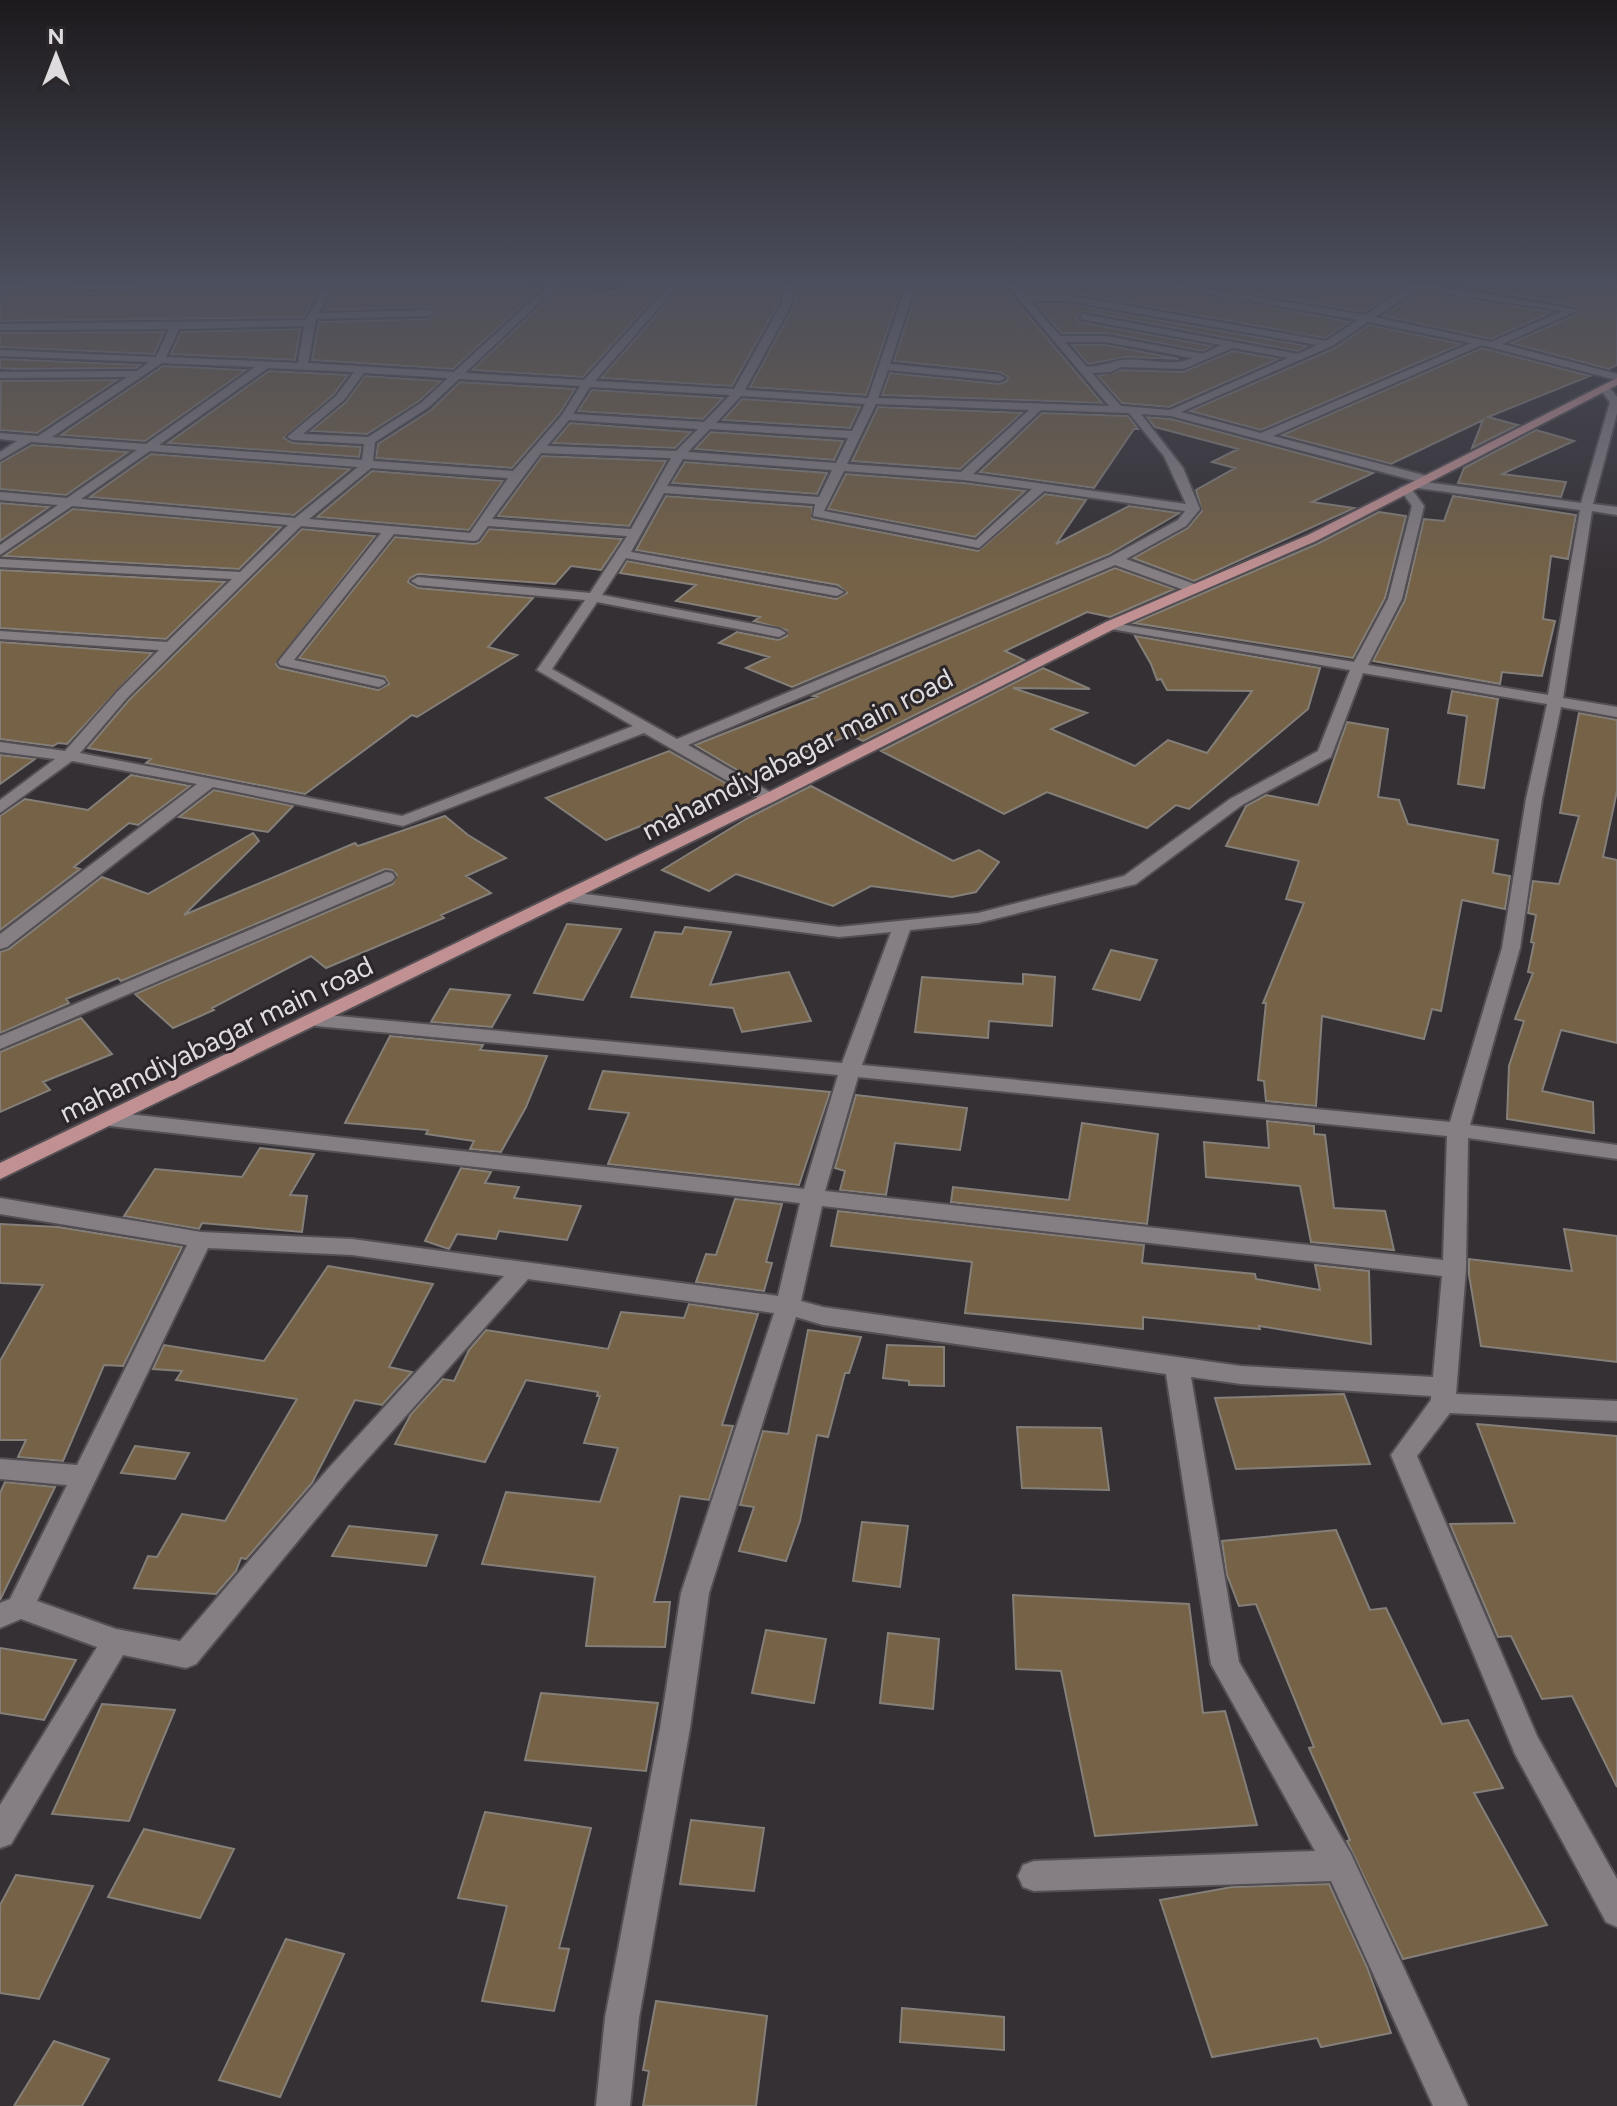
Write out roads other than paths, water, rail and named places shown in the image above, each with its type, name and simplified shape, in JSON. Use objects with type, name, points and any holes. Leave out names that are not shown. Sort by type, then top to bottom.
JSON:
[{"type":"main road","name":"mahamdiyabagar main road","points":[[1,1170],[570,897],[1111,625],[1312,538],[1613,382]]},
{"type":"street","points":[[0,457],[132,378]]},
{"type":"street","points":[[0,551],[246,378]]},
{"type":"street","points":[[355,378],[340,398],[293,437],[370,441],[425,405],[453,378]]},
{"type":"street","points":[[510,378],[737,394],[1171,413],[1264,436],[1414,483],[1617,511]]},
{"type":"street","points":[[0,496],[474,537],[516,475],[566,417],[591,378]]},
{"type":"street","points":[[746,378],[737,394],[679,455],[623,554],[544,670],[769,798]]},
{"type":"street","points":[[881,378],[817,513],[976,545],[983,543],[1040,488]]},
{"type":"street","points":[[1092,378],[1172,456],[1194,509]]},
{"type":"street","points":[[1171,413],[1251,378]]},
{"type":"street","points":[[1264,436],[1402,378]]},
{"type":"street","points":[[1613,382],[1615,402],[1586,507],[1568,598],[1555,701],[1534,799],[1511,948],[1458,1130],[1454,1269],[1444,1395],[1404,1455],[1526,1744],[1617,1911]]},
{"type":"street","points":[[964,476],[1037,408]]},
{"type":"street","points":[[566,417],[856,435]]},
{"type":"street","points":[[0,436],[516,475]]},
{"type":"street","points":[[0,808],[69,756],[122,695],[300,520],[367,465],[370,441]]},
{"type":"street","points":[[1602,442],[1617,444]]},
{"type":"street","points":[[538,449],[679,455],[964,476],[1194,509]]},
{"type":"street","points":[[570,897],[839,932],[978,918],[1130,880],[1236,802],[1325,754],[1359,666],[1395,599],[1418,506],[1414,483]]},
{"type":"street","points":[[660,489],[823,501]]},
{"type":"street","points":[[676,745],[1115,560],[1182,523],[1194,509]]},
{"type":"street","points":[[483,522],[636,533]]},
{"type":"street","points":[[379,683],[285,662],[391,529]]},
{"type":"street","points":[[623,554],[837,592]]},
{"type":"street","points":[[1115,560],[1192,588]]},
{"type":"street","points":[[0,563],[244,576]]},
{"type":"street","points":[[418,581],[591,597],[779,633]]},
{"type":"street","points":[[1111,625],[1617,712]]},
{"type":"street","points":[[0,635],[172,647]]},
{"type":"street","points":[[0,747],[69,756],[403,821],[645,727]]},
{"type":"street","points":[[0,943],[210,782]]},
{"type":"street","points":[[0,1043],[386,877]]},
{"type":"street","points":[[613,2106],[622,2018],[675,1728],[695,1593],[788,1306],[812,1199],[850,1070],[902,926]]},
{"type":"street","points":[[316,1020],[1458,1130],[1617,1152]]},
{"type":"street","points":[[110,1119],[1454,1269]]},
{"type":"street","points":[[0,1206],[201,1240],[352,1247],[788,1306],[823,1316],[1241,1375],[1617,1411]]},
{"type":"street","points":[[201,1240],[84,1476],[10,1612],[116,1641],[186,1655],[336,1477],[521,1272]]},
{"type":"street","points":[[1177,1366],[1225,1664],[1340,1865],[1451,2106]]},
{"type":"street","points":[[0,1469],[84,1476]]},
{"type":"street","points":[[0,1833],[116,1641]]},
{"type":"street","points":[[1034,1876],[1340,1865]]}]
